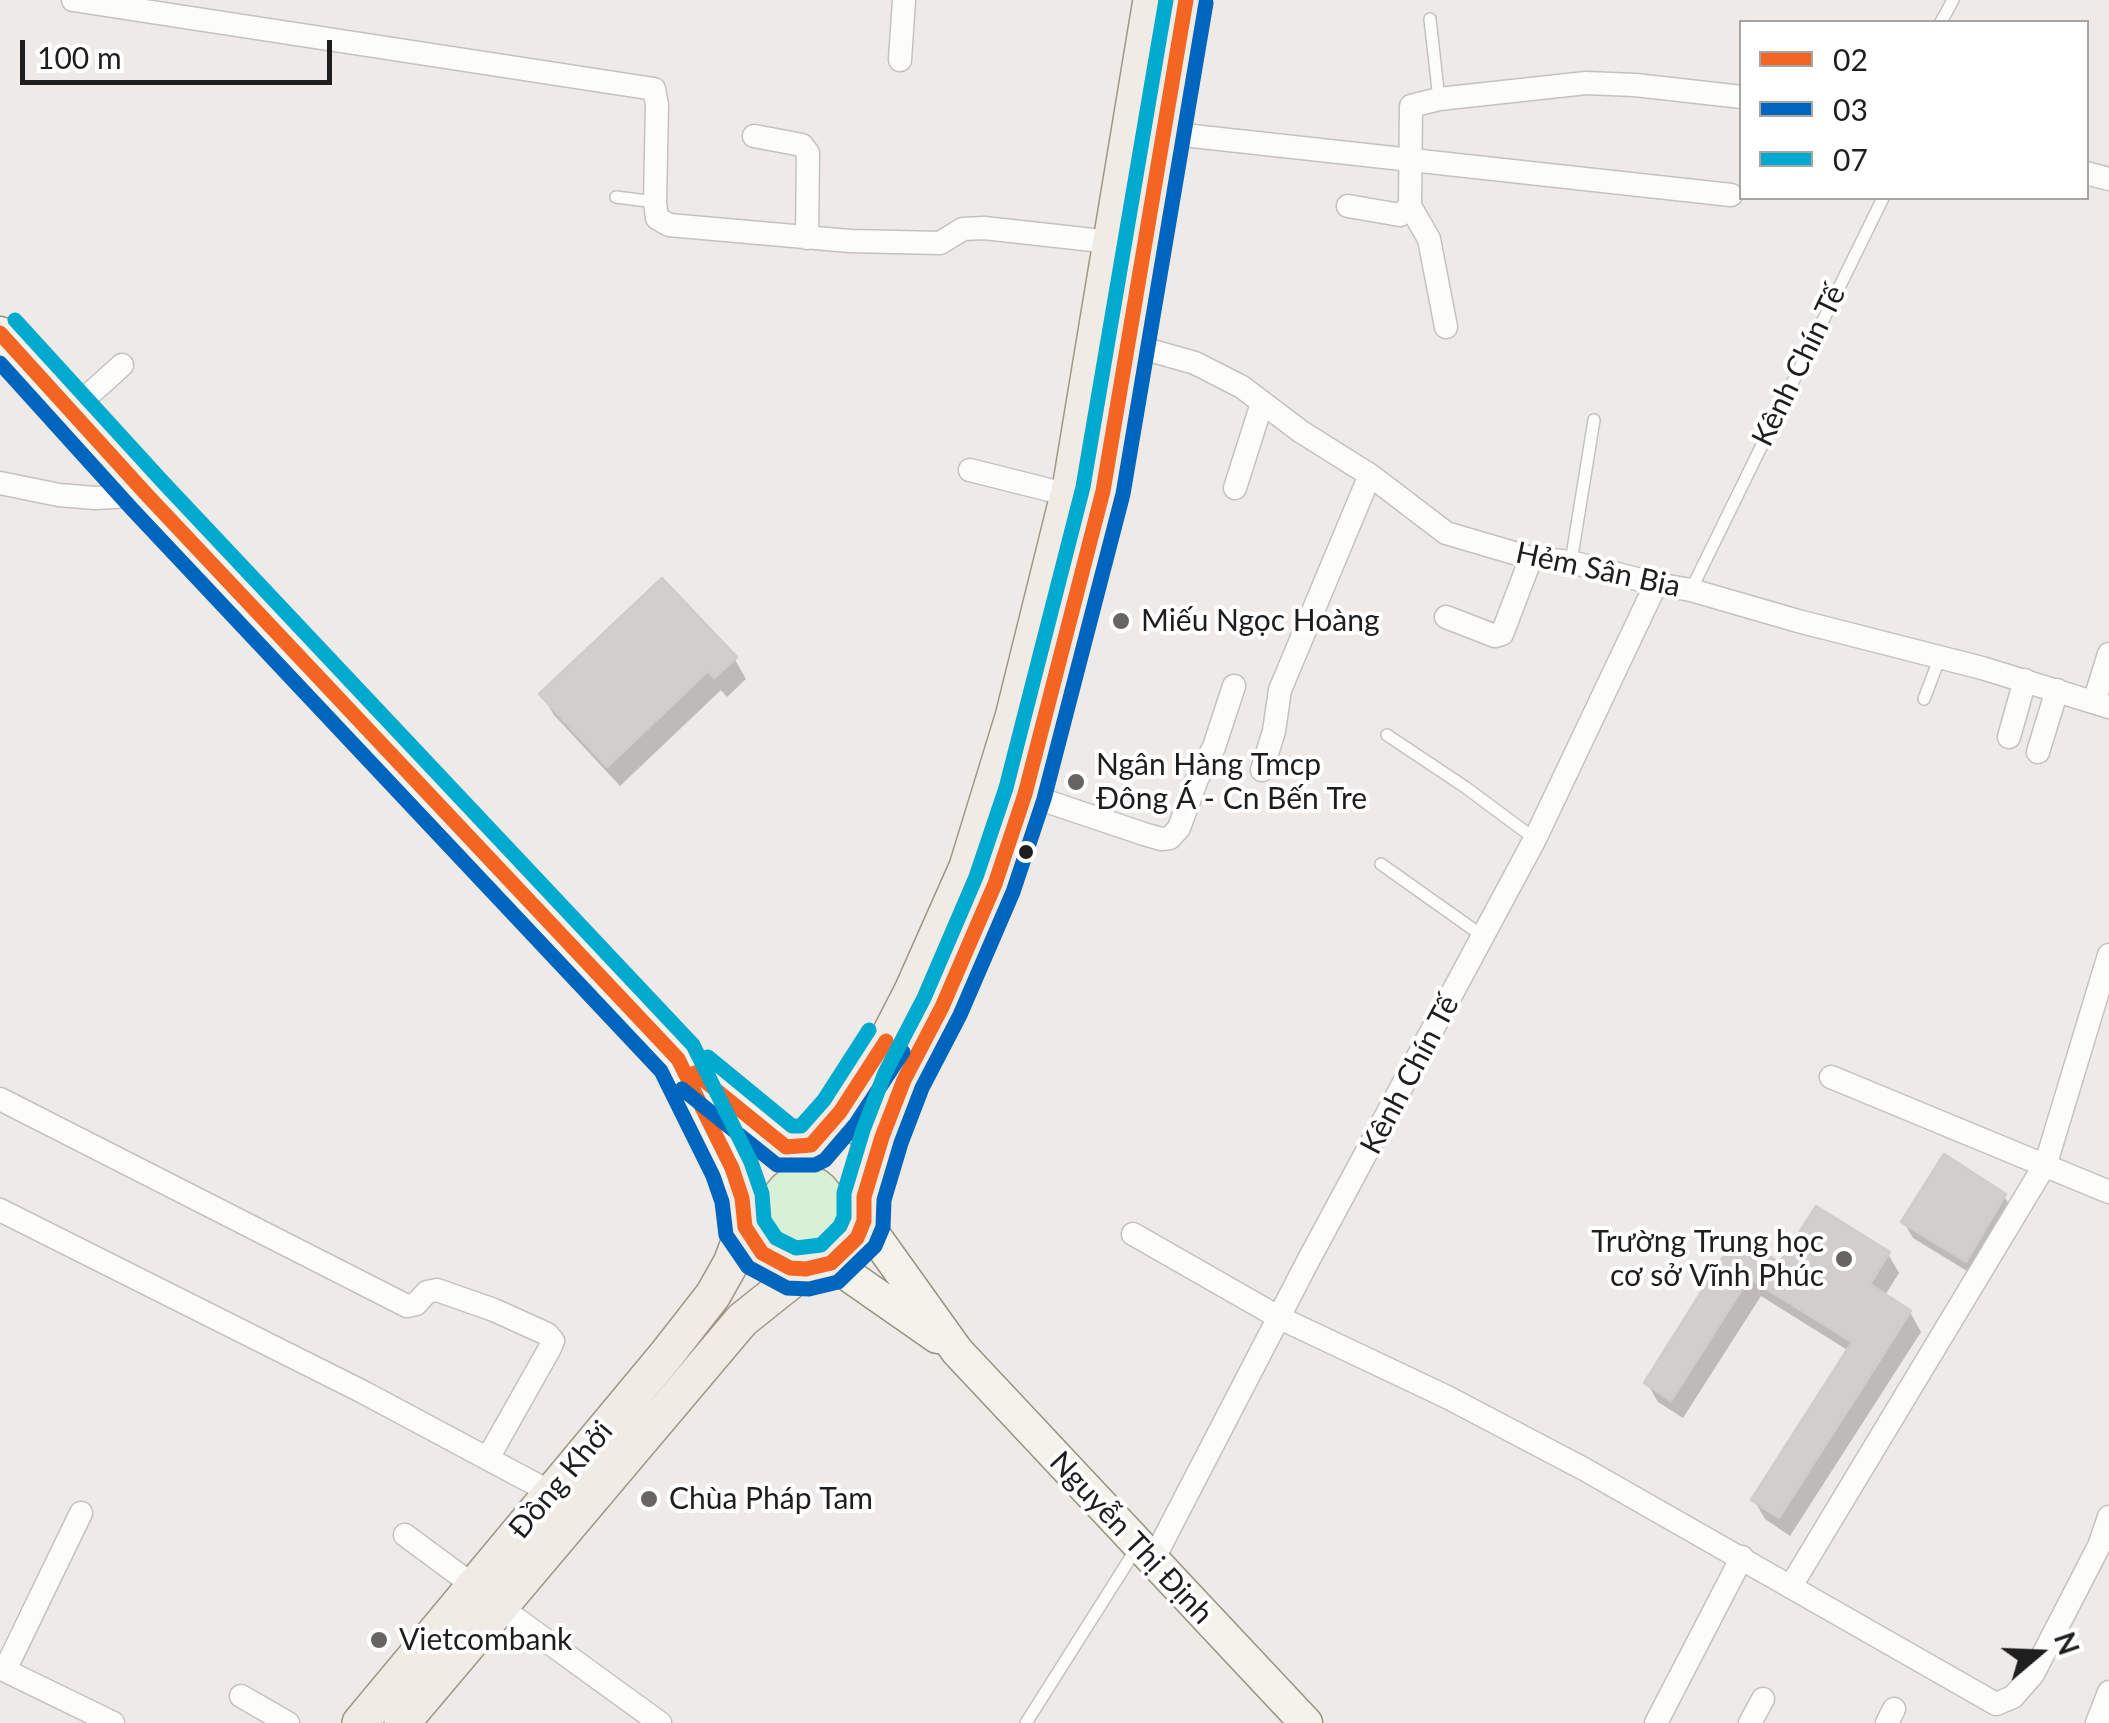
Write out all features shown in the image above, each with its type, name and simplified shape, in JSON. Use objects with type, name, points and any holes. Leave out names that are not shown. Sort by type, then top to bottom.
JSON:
[{"type":"main road","points":[[743,1212],[747,1181],[756,1166],[798,1146],[840,1112],[927,999],[996,884],[1025,794],[1081,490],[1111,242],[1151,0]]},
{"type":"main road","points":[[678,1060],[732,1168],[752,1241],[775,1262],[818,1266],[857,1238],[1128,344],[1186,0]]},
{"type":"main road","points":[[0,333],[678,1060],[798,1146],[826,1149],[851,1168],[864,1209]]},
{"type":"main road","name":"Nguyễn Thị Định","points":[[864,1209],[957,1352],[1306,1723]]},
{"type":"main road","name":"Đồng Khởi","points":[[402,1723],[487,1596],[550,1492],[713,1295],[731,1262],[743,1212]]},
{"type":"main road","name":"Nguyễn Thị Định","points":[[818,1266],[957,1352]]},
{"type":"main road","name":"Đồng Khởi","points":[[360,1723],[487,1596],[742,1320],[818,1266]]},
{"type":"street","points":[[73,0],[654,89],[655,202],[657,218],[668,226],[808,238],[940,243],[963,229],[984,228],[1111,242]]},
{"type":"street","points":[[900,60],[904,0]]},
{"type":"street","points":[[1446,327],[1429,239],[1410,206],[1411,106],[1439,98],[1586,83],[1636,84],[1739,97]]},
{"type":"street","points":[[1165,133],[1731,196]]},
{"type":"street","points":[[754,136],[802,145],[808,152],[808,238]]},
{"type":"street","points":[[1348,206],[1400,215],[1410,206]]},
{"type":"street","name":"Hẻm Sân Bia","points":[[1128,344],[1218,373],[1300,432],[1370,475],[1446,533],[1531,558],[1571,562],[1691,590],[2102,704]]},
{"type":"street","points":[[71,411],[122,365]]},
{"type":"street","points":[[1235,488],[1262,403]]},
{"type":"street","points":[[970,470],[1081,490]]},
{"type":"street","points":[[1262,770],[1274,731],[1280,690],[1370,475]]},
{"type":"street","points":[[0,483],[59,495],[147,495]]},
{"type":"street","points":[[1446,617],[1495,636],[1502,634],[1531,558]]},
{"type":"street","name":"Kênh Chín Tế","points":[[1146,1553],[1280,1318],[1484,937],[1656,584]]},
{"type":"street","points":[[2102,704],[2109,654]]},
{"type":"street","points":[[2009,737],[2025,680]]},
{"type":"street","points":[[1025,794],[1144,834],[1170,838],[1179,828],[1214,746],[1234,686]]},
{"type":"street","points":[[2038,752],[2057,690]]},
{"type":"street","points":[[1790,1586],[2046,1163],[2109,955]]},
{"type":"street","points":[[1831,1077],[2109,1192]]},
{"type":"street","points":[[0,1099],[407,1306],[437,1290],[547,1334],[552,1341],[550,1348],[488,1458]]},
{"type":"street","points":[[0,1210],[550,1492]]},
{"type":"street","points":[[1133,1234],[1280,1318],[1464,1406],[1742,1557],[1996,1704],[2013,1696],[2033,1674],[2099,1546],[2109,1517]]},
{"type":"street","points":[[80,1514],[2,1669],[112,1723]]},
{"type":"street","points":[[405,1535],[660,1723]]},
{"type":"street","points":[[1656,1723],[1742,1557]]},
{"type":"street","points":[[2097,1723],[2109,1692]]},
{"type":"street","points":[[241,1696],[288,1723]]},
{"type":"street","points":[[1750,1723],[1763,1699]]},
{"type":"lane","points":[[1430,19],[1439,98]]},
{"type":"lane","points":[[616,198],[655,202]]},
{"type":"lane","name":"Kênh Chín Tế","points":[[1691,590],[1882,200]]},
{"type":"lane","points":[[1571,562],[1594,420]]},
{"type":"lane","points":[[1924,699],[1940,657]]},
{"type":"lane","points":[[1387,736],[1535,839]]},
{"type":"lane","points":[[1381,864],[1484,937]]},
{"type":"lane","name":"Kênh Chín Tế","points":[[1026,1723],[1146,1553]]},
{"type":"green space","points":[[802,1161],[820,1164],[835,1174],[845,1189],[845,1225],[835,1240],[820,1250],[802,1253],[784,1250],[769,1240],[759,1225],[756,1207],[759,1189],[769,1174],[784,1164]]},
{"type":"building","points":[[662,578],[737,657],[714,678],[708,671],[607,767],[539,694]]},
{"type":"building","points":[[1944,1154],[2006,1194],[1966,1262],[1901,1222]]},
{"type":"building","points":[[1816,1206],[1890,1252],[1870,1284],[1911,1311],[1779,1518],[1751,1500],[1852,1342],[1749,1278],[1671,1401],[1644,1383],[1737,1235],[1780,1263]]},
{"type":"transit line","name":"07","points":[[15,320],[693,1045],[751,1162],[762,1194],[764,1220],[776,1238],[796,1248],[821,1245],[844,1217],[844,1193],[863,1130],[885,1073],[924,998],[976,877],[1006,788],[1083,487],[1166,0]]},
{"type":"transit line","name":"02","points":[[0,333],[147,495],[678,1059],[732,1168],[742,1198],[745,1227],[762,1253],[790,1268],[831,1263],[857,1238],[864,1221],[864,1197],[882,1137],[904,1080],[942,1007],[995,884],[1025,794],[1103,491],[1186,0]]},
{"type":"transit line","name":"03","points":[[0,363],[132,509],[661,1071],[713,1176],[722,1202],[726,1235],[748,1267],[787,1288],[809,1289],[838,1282],[875,1246],[883,1227],[884,1200],[901,1143],[922,1088],[960,1015],[1013,892],[1044,799],[1123,494],[1206,3]]},
{"type":"transit line","name":"07","points":[[708,1057],[792,1126],[801,1126],[824,1100],[869,1030]]},
{"type":"transit line","name":"02","points":[[695,1073],[786,1147],[811,1145],[840,1112],[886,1041]]},
{"type":"transit line","name":"03","points":[[682,1089],[777,1165],[815,1165],[825,1160],[855,1125],[903,1052]]},
{"type":"place","name":"Miếu Ngọc Hoàng","points":[[1121,621]]},
{"type":"place","name":"Ngân Hàng Tmcp Đông Á - Cn Bến Tre","points":[[1076,782]]},
{"type":"place","name":"Trường Trung học cơ sở Vĩnh Phúc","points":[[1844,1259]]},
{"type":"place","name":"Chùa Pháp Tam","points":[[649,1499]]},
{"type":"place","name":"Vietcombank","points":[[379,1640]]}]
